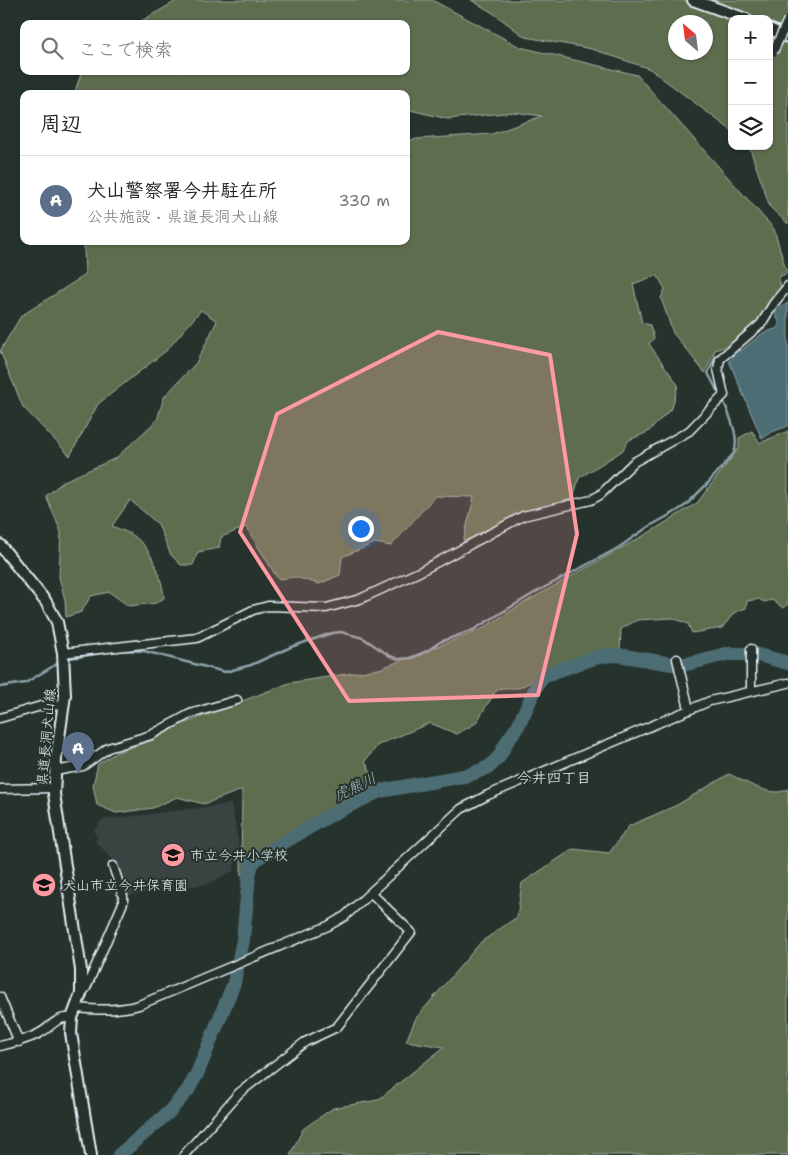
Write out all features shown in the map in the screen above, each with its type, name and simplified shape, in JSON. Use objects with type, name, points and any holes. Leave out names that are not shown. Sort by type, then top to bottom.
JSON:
[{"type":"main road","points":[[693,0],[735,15]]},
{"type":"main road","points":[[773,31],[788,37]]},
{"type":"main road","name":"県道長洞犬山線","points":[[0,545],[37,590],[55,617],[63,658],[64,705],[54,788],[57,818],[80,958],[81,994],[72,1018],[71,1033],[91,1155]]},
{"type":"street","points":[[773,52],[788,20]]},
{"type":"street","points":[[63,658],[197,638],[253,610],[268,606],[326,608],[360,599],[419,572],[523,516],[592,500],[600,495],[634,462],[689,431],[724,395],[718,369],[720,359],[761,324],[774,303],[788,286]]},
{"type":"street","points":[[751,648],[751,691]]},
{"type":"street","points":[[677,659],[689,709]]},
{"type":"street","points":[[76,1008],[102,1010],[128,1008],[328,926],[345,916],[462,809],[488,795],[710,700],[788,683]]},
{"type":"street","points":[[55,771],[83,766],[108,748],[151,735],[190,714],[237,700]]},
{"type":"street","points":[[0,718],[41,706],[64,705]]},
{"type":"street","points":[[0,789],[54,788]]},
{"type":"street","points":[[81,994],[86,988],[123,904],[123,896],[113,866]]},
{"type":"street","points":[[184,1155],[239,1093],[305,1042],[337,1027],[411,932],[371,893]]},
{"type":"street","points":[[0,997],[19,1042]]},
{"type":"street","points":[[0,1046],[19,1042],[38,1034],[64,1017],[72,1018]]},
{"type":"highlighted area","points":[[438,332],[550,355],[577,534],[538,695],[349,701],[240,532],[277,414]]},
{"type":"shaded area","name":"市立今井小学校","points":[[231,804],[239,846],[233,871],[207,884],[128,895],[115,867],[117,864],[95,841],[97,838],[94,831],[102,820]]},
{"type":"green space","points":[[178,0],[432,0],[520,47],[637,75],[774,229],[787,273],[779,277],[781,288],[759,321],[734,344],[715,350],[705,373],[673,333],[661,298],[665,289],[657,275],[633,284],[642,323],[650,325],[654,338],[649,344],[678,385],[672,408],[648,432],[629,440],[622,451],[579,478],[572,502],[521,512],[463,542],[474,497],[435,496],[391,546],[375,543],[342,557],[340,575],[319,584],[295,577],[278,579],[246,527],[221,537],[219,548],[198,552],[193,565],[181,565],[171,555],[158,524],[130,500],[112,526],[134,536],[146,548],[155,564],[164,598],[156,603],[129,606],[109,592],[91,596],[81,612],[66,617],[65,600],[59,577],[61,532],[46,496],[64,481],[116,458],[157,420],[164,397],[196,363],[217,321],[201,310],[167,350],[98,404],[70,456],[23,407],[0,351],[21,316],[85,275],[85,245],[410,245],[410,141],[492,134],[542,116],[513,112],[448,119],[410,110],[410,90],[75,90],[81,75],[410,75],[410,20],[143,20]]},
{"type":"green space","points":[[471,0],[788,0],[788,224],[770,207],[750,150],[773,150],[773,15],[728,15],[728,128],[650,69],[592,49],[525,37],[493,13]]},
{"type":"green space","points":[[752,431],[760,443],[788,431],[788,604],[783,608],[772,600],[764,602],[759,599],[747,601],[746,608],[734,613],[722,628],[692,633],[688,624],[673,618],[637,620],[621,629],[620,652],[603,653],[553,670],[519,688],[501,688],[495,692],[476,723],[457,734],[430,723],[378,745],[365,761],[375,781],[372,792],[308,825],[255,857],[241,875],[242,790],[204,804],[177,797],[153,808],[116,813],[97,805],[93,785],[98,764],[117,752],[153,740],[178,726],[289,683],[379,669],[480,630],[697,503],[739,448],[739,438]]},
{"type":"green space","points":[[729,774],[767,790],[782,792],[788,789],[788,1155],[290,1155],[303,1129],[333,1108],[378,1100],[444,1047],[406,1041],[416,1018],[481,942],[517,917],[522,883],[573,849],[609,853],[629,826],[677,805]]},
{"type":"water","points":[[788,303],[788,426],[772,432],[762,439],[729,361],[733,357],[730,352],[737,348],[740,351],[763,333],[778,328],[779,322],[775,313],[779,308]]},
{"type":"waterway","points":[[716,355],[708,373],[718,392]]},
{"type":"waterway","points":[[65,659],[120,650],[144,651],[225,672],[251,665],[291,647],[332,633],[341,632],[363,638],[390,656],[398,659],[412,658],[440,642],[473,630],[536,592],[618,548],[648,527],[686,505],[734,453],[736,447],[735,434],[724,402]]},
{"type":"waterway","name":"虎熊川","points":[[119,1155],[168,1113],[188,1090],[197,1074],[234,983],[243,940],[249,875],[252,864],[259,857],[332,814],[380,791],[469,775],[489,767],[499,757],[518,726],[537,685],[544,676],[553,672],[600,656],[618,655],[672,664],[687,664],[726,654],[754,654],[788,663]]},
{"type":"waterway","points":[[0,687],[25,683],[60,662]]},
{"type":"place","name":"犬山警察署今井駐在所","points":[[78,773]]},
{"type":"place","name":"市立今井小学校","points":[[173,855]]},
{"type":"place","name":"犬山市立今井保育園","points":[[44,885]]},
{"type":"district","name":"今井四丁目","points":[[554,778]]}]
